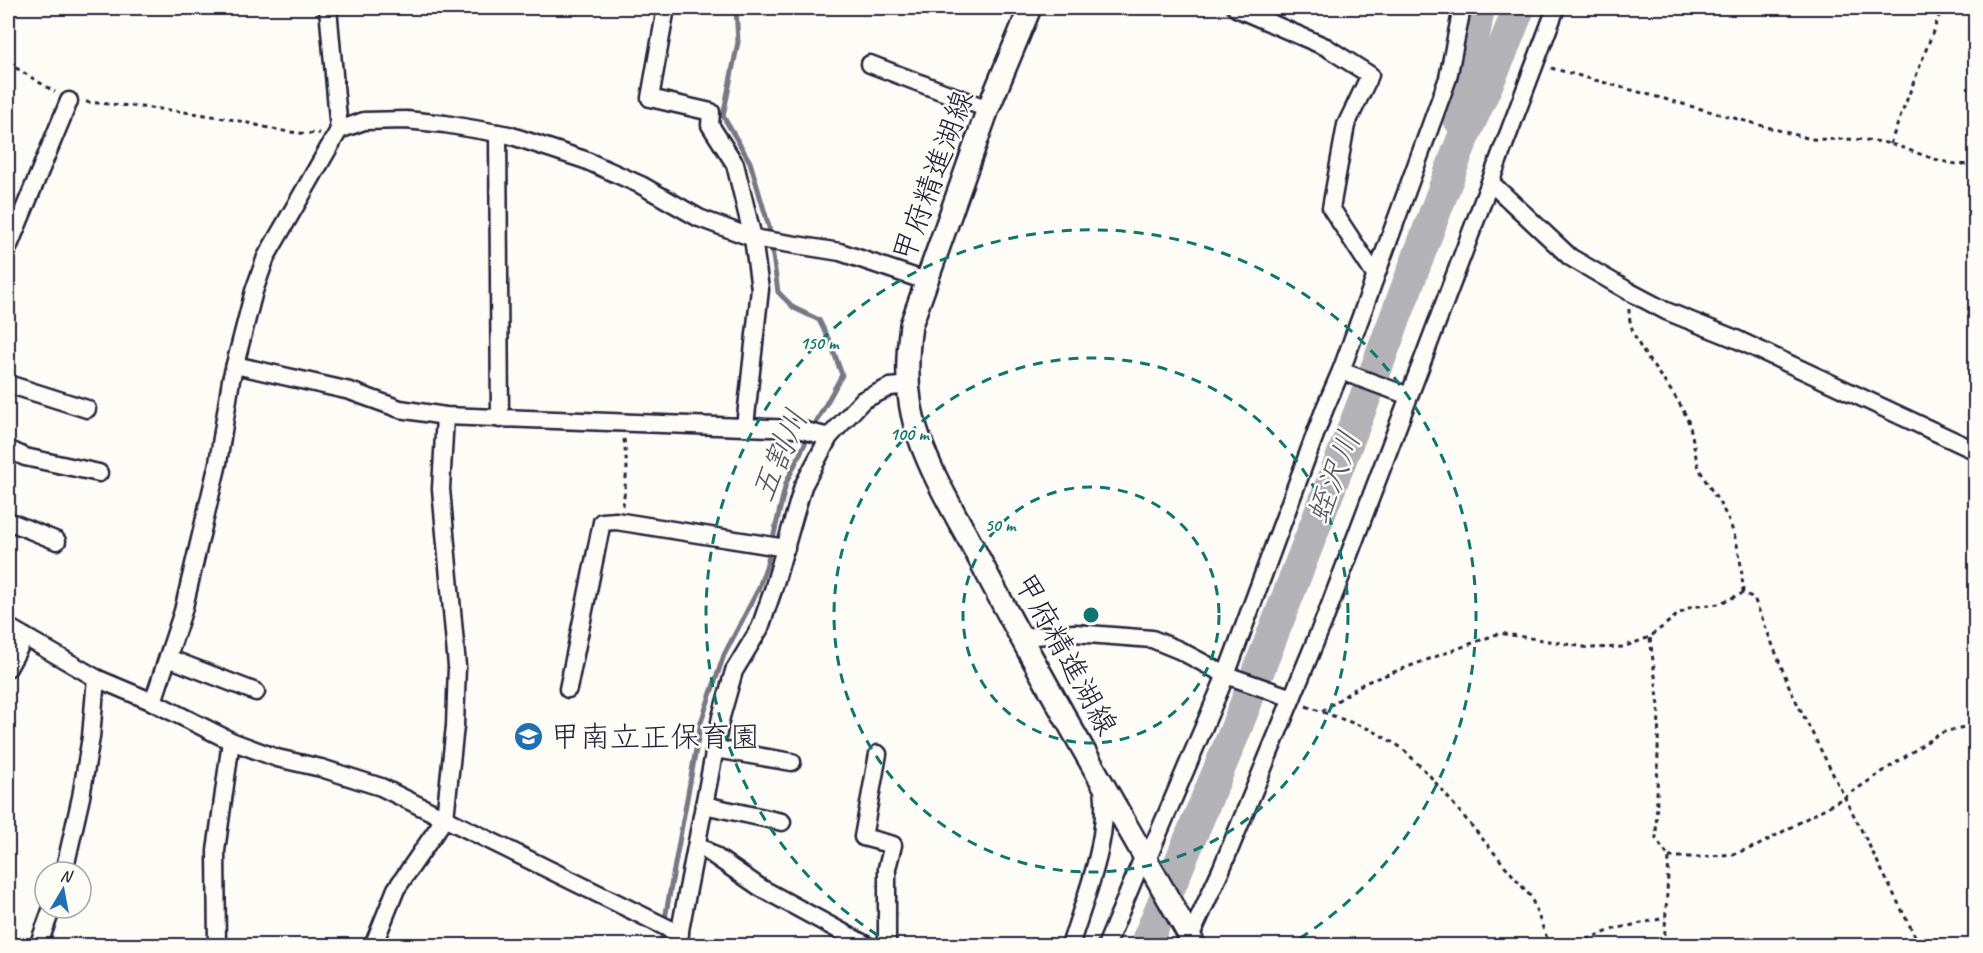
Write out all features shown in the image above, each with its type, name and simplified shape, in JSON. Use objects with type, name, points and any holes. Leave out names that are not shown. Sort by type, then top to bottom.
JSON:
[{"type":"main road","name":"甲府精進湖線","points":[[1030,8],[988,109],[911,325],[907,354],[909,385],[918,436],[933,470],[1021,637],[1190,939]]},
{"type":"street","points":[[153,702],[179,627],[208,509],[235,365],[254,291],[266,257],[339,129],[328,8]]},
{"type":"street","points":[[666,8],[650,98],[711,112],[710,125],[735,165],[753,238],[760,289],[745,426]]},
{"type":"street","points":[[1236,8],[1326,47],[1370,75],[1346,126],[1331,208],[1375,275]]},
{"type":"street","points":[[1106,945],[1147,860],[1229,676],[1321,419],[1345,372],[1375,275],[1448,78],[1462,8]]},
{"type":"street","points":[[1190,939],[1221,870],[1287,697],[1327,613],[1403,393],[1490,183],[1556,8]]},
{"type":"street","points":[[870,64],[988,109]]},
{"type":"street","points":[[8,248],[69,100]]},
{"type":"street","points":[[339,129],[364,121],[406,120],[498,133],[585,160],[641,185],[699,218],[753,238],[840,252],[926,280]]},
{"type":"street","points":[[498,133],[500,419]]},
{"type":"street","points":[[1490,183],[1570,257],[1630,292],[1666,311],[1736,339],[1976,451]]},
{"type":"street","points":[[235,365],[350,391],[400,409],[445,416],[745,426],[798,429],[829,437]]},
{"type":"street","points":[[1345,372],[1403,393]]},
{"type":"street","points":[[8,384],[87,409]]},
{"type":"street","points":[[8,627],[96,678],[153,702],[231,741],[277,758],[321,768],[381,787],[678,940],[721,717],[735,670],[760,628],[803,486],[829,437],[863,400],[890,387],[909,385]]},
{"type":"street","points":[[373,945],[396,889],[445,818],[455,726],[457,666],[441,489],[445,416]]},
{"type":"street","points":[[8,449],[25,457],[99,473]]},
{"type":"street","points":[[8,521],[57,541]]},
{"type":"street","points":[[568,689],[602,522],[621,522],[786,548]]},
{"type":"street","points":[[1021,637],[1075,633],[1152,639],[1229,676],[1287,697]]},
{"type":"street","points":[[8,668],[25,637]]},
{"type":"street","points":[[168,658],[256,692]]},
{"type":"street","points":[[67,860],[81,797],[91,737],[96,678]]},
{"type":"street","points":[[217,945],[216,851],[231,741]]},
{"type":"street","points":[[715,749],[792,762]]},
{"type":"street","points":[[878,754],[863,837],[893,845],[887,868],[887,945]]},
{"type":"street","points":[[1070,945],[1093,874],[1102,837],[1105,804],[1103,784]]},
{"type":"street","points":[[704,806],[782,822]]},
{"type":"street","points":[[697,844],[761,888],[868,945]]},
{"type":"street","points":[[38,945],[47,920]]},
{"type":"path","points":[[1890,144],[1942,8]]},
{"type":"path","points":[[8,63],[69,100],[174,110],[291,132],[317,133],[339,129]]},
{"type":"path","points":[[1535,64],[1811,139],[1861,138],[1890,144],[1951,163],[1969,166],[1976,162]]},
{"type":"path","points":[[1630,292],[1629,316],[1635,339],[1686,414],[1699,466],[1726,513],[1738,545],[1743,593]]},
{"type":"path","points":[[621,522],[627,468],[623,422]]},
{"type":"path","points":[[1322,711],[1364,683],[1500,633],[1590,648],[1623,647],[1650,637],[1677,615],[1691,608],[1718,604],[1743,593],[1754,598],[1791,691],[1920,945]]},
{"type":"path","points":[[1650,637],[1659,706],[1656,839],[1669,857],[1664,945]]},
{"type":"path","points":[[1287,697],[1302,705],[1372,730],[1402,748],[1430,776],[1531,897],[1550,945]]},
{"type":"path","points":[[1669,857],[1733,854],[1757,846],[1845,797],[1940,733],[1976,724]]},
{"type":"path","points":[[1570,945],[1614,929],[1665,918]]},
{"type":"waterway","name":"五割川","points":[[660,946],[701,722],[724,655],[758,590],[767,564],[786,483],[842,375],[831,344],[819,320],[794,308],[778,292],[769,227],[750,162],[723,116],[738,42],[736,8]]},
{"type":"waterway","points":[[1459,119],[1479,8]]},
{"type":"waterway","name":"蛭沢川","points":[[1145,946],[1233,736],[1370,385],[1463,138],[1519,8]]},
{"type":"place","name":"甲南立正保育園","points":[[529,737]]}]
